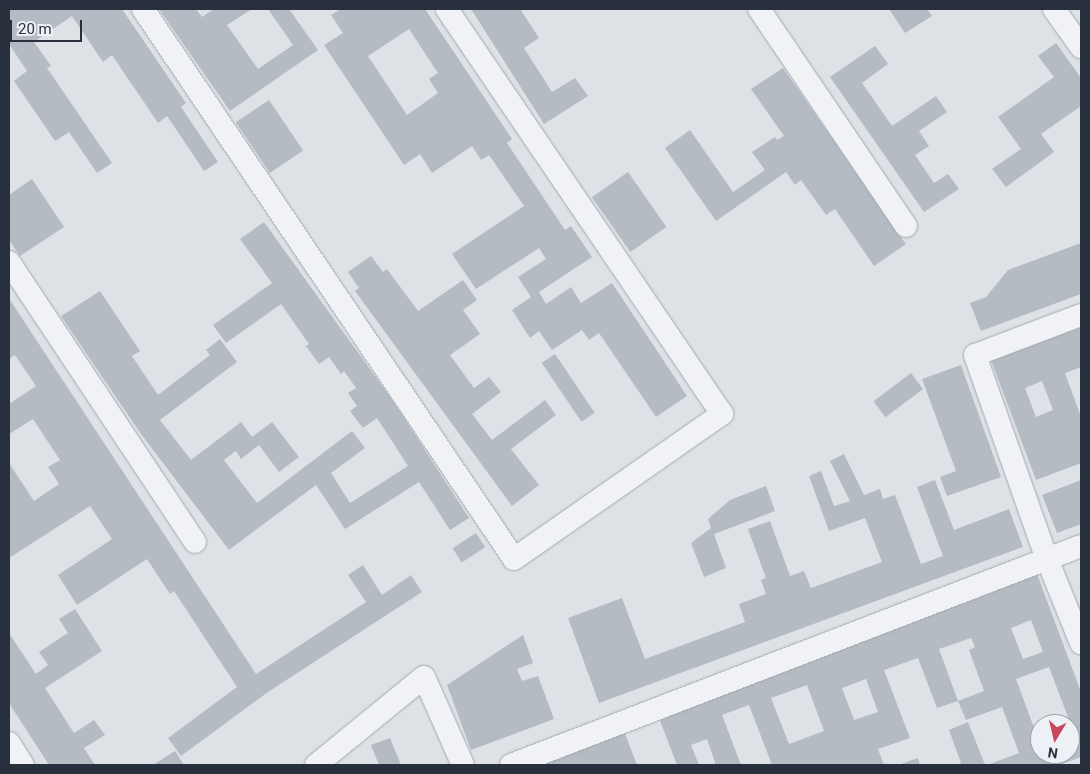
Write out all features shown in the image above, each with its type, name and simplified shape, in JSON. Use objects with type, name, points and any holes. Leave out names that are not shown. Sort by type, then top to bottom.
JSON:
[{"type":"street","points":[[143,9],[514,559],[722,414],[447,9]]},
{"type":"street","points":[[759,9],[906,226]]},
{"type":"street","points":[[1054,9],[1081,46]]},
{"type":"street","points":[[9,262],[195,542]]},
{"type":"street","points":[[1081,315],[975,355],[1047,559],[1081,644]]},
{"type":"street","points":[[511,765],[1081,546]]},
{"type":"street","points":[[316,765],[424,677],[463,765]]},
{"type":"street","points":[[9,743],[24,765]]},
{"type":"building","points":[[9,9],[122,9],[186,103],[181,107],[218,162],[204,171],[167,116],[158,123],[112,55],[103,62],[72,16],[34,42],[51,66],[47,68],[112,163],[97,173],[69,132],[55,141],[14,81],[27,71],[9,44]]},
{"type":"building","points":[[159,9],[196,9],[202,17],[214,9],[252,9],[227,25],[258,69],[293,45],[268,9],[289,9],[318,50],[230,111]]},
{"type":"building","points":[[341,9],[425,9],[512,139],[507,143],[565,230],[571,226],[592,257],[539,292],[546,304],[571,287],[581,303],[612,283],[687,396],[656,417],[599,333],[589,340],[582,330],[552,350],[539,331],[530,338],[512,310],[531,297],[518,277],[546,259],[539,248],[476,289],[452,254],[524,206],[489,155],[481,160],[472,146],[432,173],[420,154],[404,165],[324,45],[343,33],[331,15]],"holes":[[[409,29],[438,73],[429,79],[438,93],[407,115],[368,56]]]},
{"type":"building","points":[[471,9],[520,9],[539,38],[524,48],[552,92],[575,78],[588,96],[544,124]]},
{"type":"building","points":[[889,9],[927,9],[932,16],[905,33]]},
{"type":"building","points":[[1056,43],[1081,78],[1081,106],[1041,134],[1054,152],[1006,187],[992,169],[1021,149],[998,117],[1054,77],[1038,56]]},
{"type":"building","points":[[875,46],[888,64],[862,83],[892,126],[936,96],[947,112],[919,131],[929,146],[915,155],[934,183],[948,174],[959,189],[924,212],[830,77]]},
{"type":"building","points":[[783,68],[906,244],[874,266],[835,209],[826,215],[801,180],[795,185],[786,172],[716,221],[665,148],[690,130],[733,192],[765,170],[752,152],[775,137],[777,140],[784,136],[751,89]]},
{"type":"building","points":[[269,100],[303,151],[270,173],[236,122]]},
{"type":"building","points":[[628,172],[666,227],[630,252],[592,197]]},
{"type":"building","points":[[32,179],[64,227],[20,256],[9,240],[9,195]]},
{"type":"building","points":[[264,222],[395,404],[469,518],[450,530],[419,482],[345,529],[316,485],[229,550],[141,434],[61,316],[100,291],[140,351],[132,356],[158,395],[210,355],[206,350],[220,339],[237,362],[160,420],[191,460],[241,422],[252,437],[272,422],[299,457],[279,472],[259,445],[241,459],[236,451],[224,460],[257,503],[352,431],[365,448],[331,473],[350,503],[408,466],[377,418],[363,428],[350,411],[357,406],[348,393],[356,388],[344,371],[341,374],[329,357],[319,364],[306,346],[309,344],[281,304],[226,343],[213,325],[272,283],[240,239]]},
{"type":"building","points":[[1081,243],[1081,294],[981,331],[970,303],[986,297],[1008,270]]},
{"type":"building","points":[[371,256],[383,272],[387,269],[418,311],[463,280],[477,300],[463,310],[480,334],[450,355],[474,388],[489,377],[501,392],[472,414],[492,440],[545,400],[556,415],[511,449],[539,485],[512,506],[355,291],[359,288],[348,272]]},
{"type":"building","points":[[10,300],[256,674],[366,602],[348,575],[363,565],[382,595],[411,575],[422,592],[268,692],[181,756],[168,738],[237,687],[174,591],[170,594],[147,559],[77,605],[58,575],[112,539],[90,506],[9,558],[9,463],[34,501],[59,484],[48,467],[60,460],[33,419],[9,434],[9,404],[36,386],[15,355],[9,359]]},
{"type":"building","points":[[1081,326],[1081,367],[1065,373],[1081,417],[1081,463],[1036,480],[991,360]],"holes":[[[1042,381],[1053,410],[1036,417],[1025,388]]]},
{"type":"building","points":[[555,354],[595,413],[581,422],[542,363]]},
{"type":"building","points":[[961,365],[1001,477],[947,496],[940,477],[956,471],[922,379]]},
{"type":"building","points":[[911,373],[923,389],[886,417],[873,401]]},
{"type":"building","points":[[844,454],[864,495],[880,489],[883,499],[895,495],[921,564],[943,556],[917,487],[935,480],[954,530],[1009,509],[1023,547],[599,703],[568,618],[622,598],[645,659],[745,622],[739,604],[766,594],[761,580],[766,578],[748,529],[770,521],[790,576],[804,571],[811,588],[882,562],[865,518],[829,531],[809,476],[821,471],[834,506],[850,501],[830,461]]},
{"type":"building","points":[[1081,480],[1081,524],[1057,533],[1042,495]]},
{"type":"building","points":[[766,486],[775,511],[714,534],[726,568],[704,577],[691,543],[711,528],[708,519],[730,500]]},
{"type":"building","points":[[476,533],[485,547],[462,563],[453,548]]},
{"type":"building","points":[[1037,574],[1081,692],[1080,757],[1080,714],[1067,714],[1049,667],[1016,679],[1030,717],[1030,764],[1062,764],[1059,765],[987,765],[1019,753],[1002,707],[966,720],[958,701],[937,708],[918,658],[884,670],[910,738],[878,749],[884,765],[772,765],[749,705],[722,715],[741,765],[716,765],[707,739],[691,745],[699,765],[677,765],[659,718]],"holes":[[[1031,620],[1043,652],[1023,659],[1011,628]],[[971,638],[975,647],[969,650],[984,691],[958,701],[939,649]],[[866,679],[878,712],[854,720],[842,688]],[[807,685],[824,731],[789,744],[771,698]]]},
{"type":"building","points":[[75,609],[102,651],[45,688],[74,733],[94,720],[105,735],[84,748],[95,765],[49,765],[9,703],[9,633],[36,674],[48,665],[39,652],[68,633],[59,619]]},
{"type":"building","points":[[523,635],[533,663],[517,669],[522,681],[538,676],[554,719],[471,750],[447,685]]},
{"type":"building","points":[[968,722],[985,765],[956,765],[961,763],[949,730]]},
{"type":"building","points":[[624,731],[637,765],[532,765]]},
{"type":"building","points":[[390,738],[401,765],[379,765],[371,745]]},
{"type":"building","points":[[175,751],[184,765],[153,765]]},
{"type":"building","points":[[918,758],[920,765],[898,765]]}]
